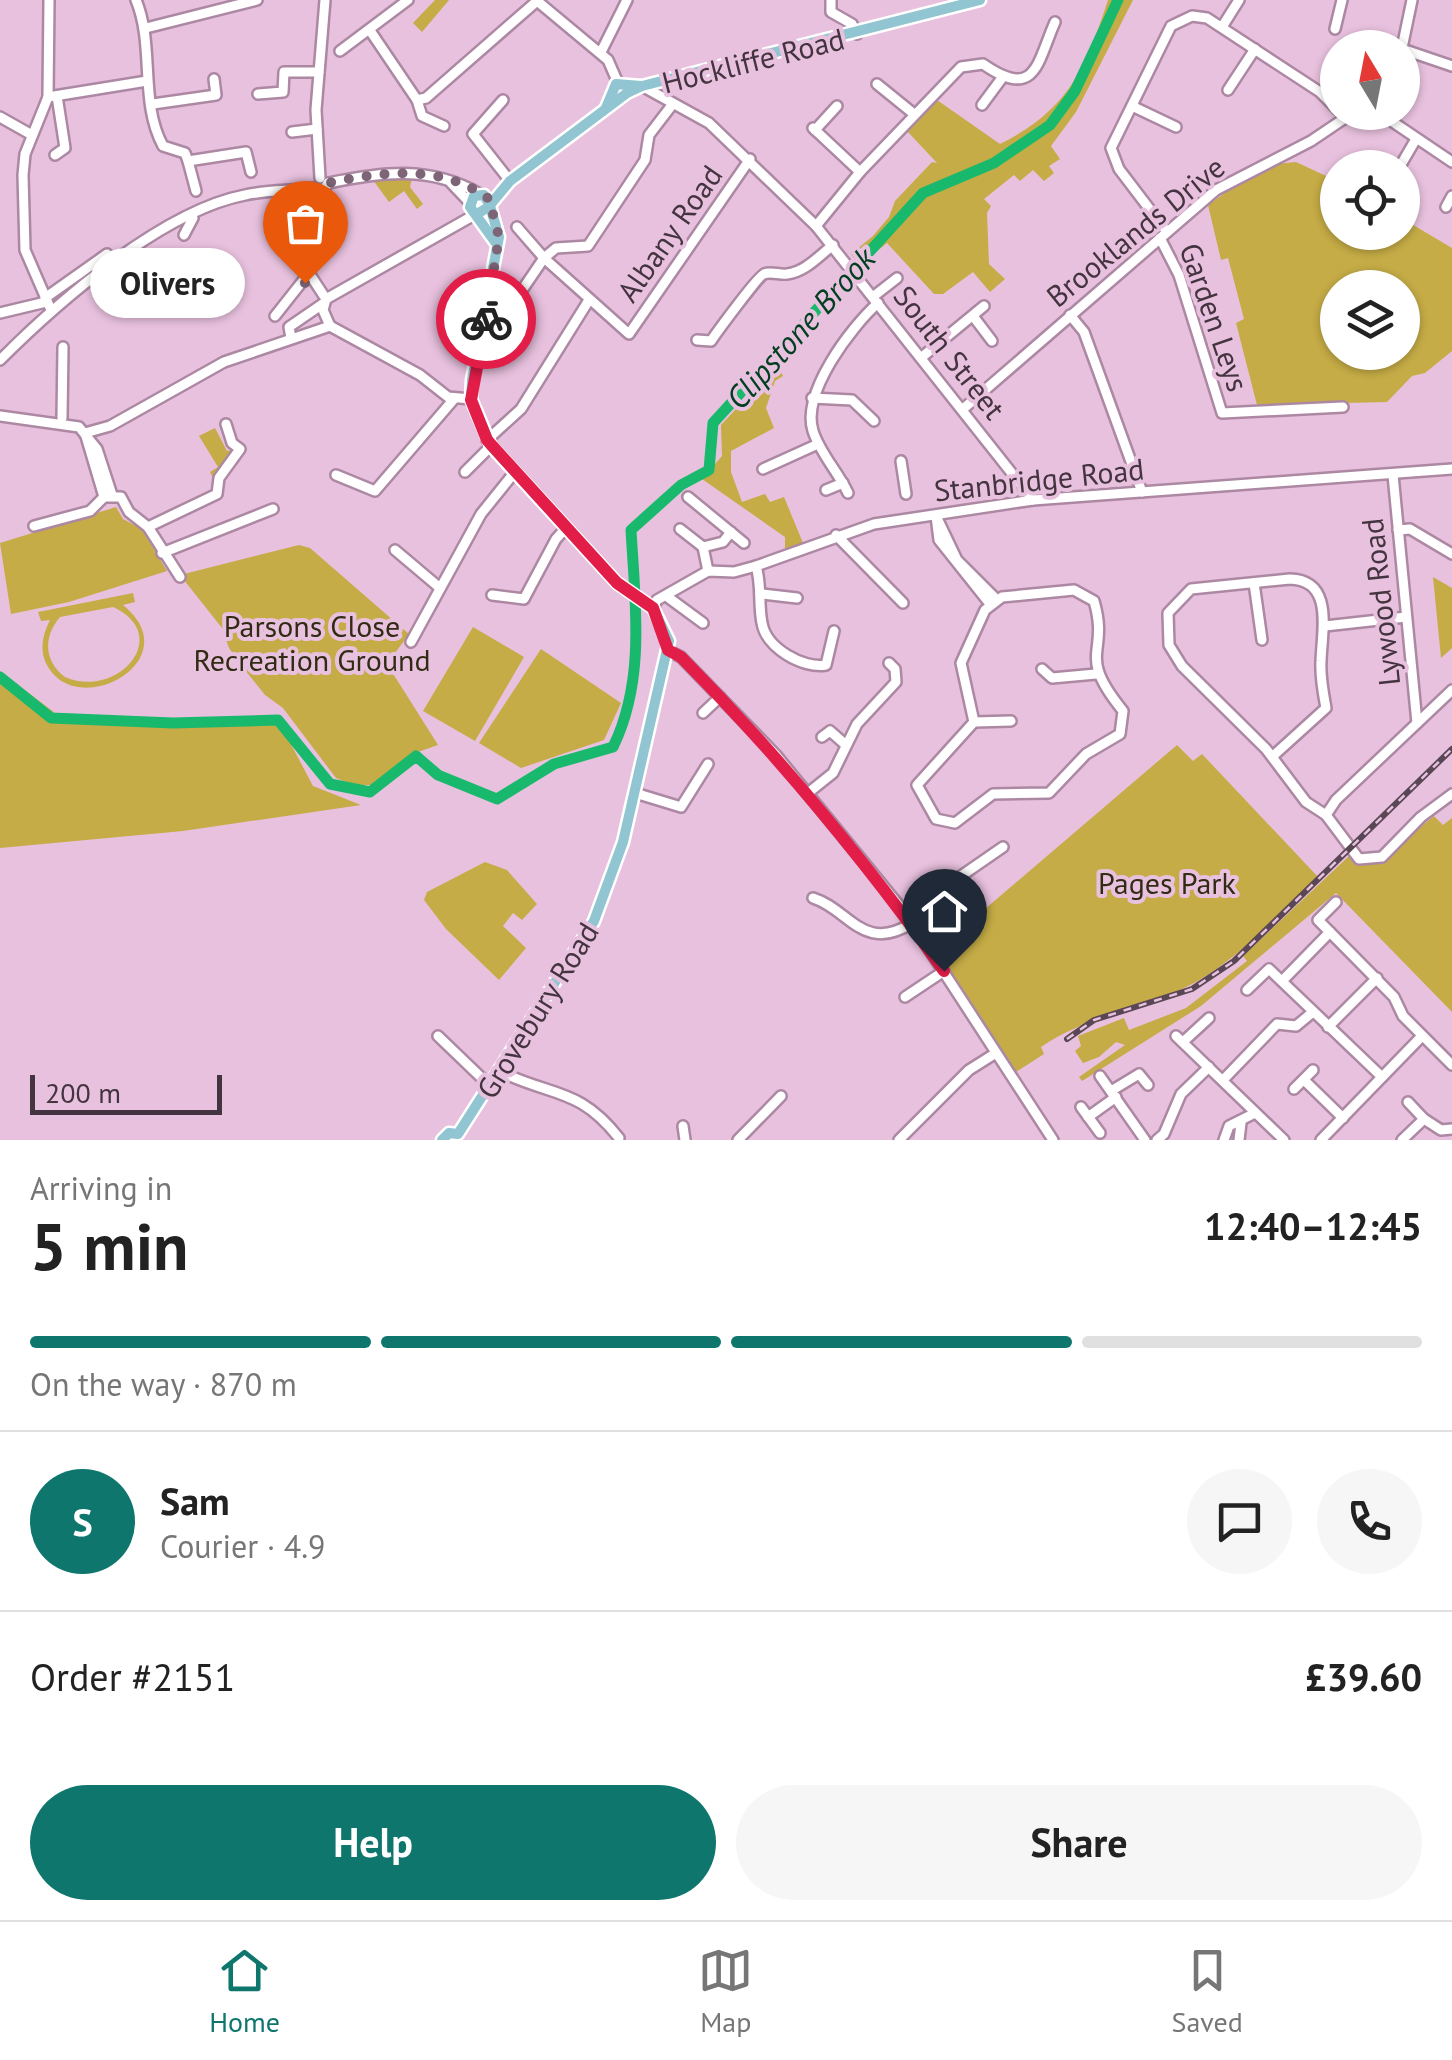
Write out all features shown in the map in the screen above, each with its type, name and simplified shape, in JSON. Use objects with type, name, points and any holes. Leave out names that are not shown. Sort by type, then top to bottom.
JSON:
[{"type":"main road","name":"Hockliffe Road","points":[[621,90],[857,34],[980,0]]},
{"type":"main road","points":[[473,208],[480,194],[510,180],[604,111],[621,90]]},
{"type":"main road","points":[[473,208],[490,206],[510,180]]},
{"type":"main road","points":[[480,194],[497,220],[497,244],[471,400],[489,443],[514,473],[630,593],[650,605],[668,650]]},
{"type":"main road","points":[[473,208],[497,244]]},
{"type":"main road","name":"Grovebury Road","points":[[442,1140],[449,1133],[460,1137],[594,922],[635,793],[649,715],[668,650]]},
{"type":"street","points":[[49,0],[52,96],[66,148],[55,155]]},
{"type":"street","points":[[136,0],[146,28],[148,82],[161,143],[178,150],[188,161],[196,192]]},
{"type":"street","points":[[146,28],[256,0]]},
{"type":"street","points":[[324,180],[317,129],[325,0]]},
{"type":"street","points":[[340,51],[408,0]]},
{"type":"street","points":[[600,52],[626,0]]},
{"type":"street","points":[[831,0],[830,12],[852,24],[857,34]]},
{"type":"street","points":[[1222,27],[1240,0]]},
{"type":"street","points":[[1335,29],[1342,0]]},
{"type":"street","points":[[1406,30],[1412,0]]},
{"type":"street","points":[[417,100],[426,98],[537,1],[600,52],[621,90]]},
{"type":"street","points":[[1164,235],[1112,155],[1114,138],[1134,107],[1171,26],[1192,16],[1222,27],[1320,92]]},
{"type":"street","points":[[816,226],[860,172],[962,67],[983,64],[1002,78],[1024,79],[1037,70],[1056,22]]},
{"type":"street","points":[[370,32],[417,100],[422,116],[444,126]]},
{"type":"street","points":[[1228,90],[1255,49]]},
{"type":"street","points":[[1420,54],[1452,66]]},
{"type":"street","points":[[258,94],[283,92],[284,72],[321,66]]},
{"type":"street","points":[[982,105],[1002,78]]},
{"type":"street","points":[[214,80],[218,110]]},
{"type":"street","points":[[52,96],[148,82]]},
{"type":"street","points":[[877,84],[914,114]]},
{"type":"street","name":"South Street","points":[[642,86],[709,123],[816,226],[1033,500]]},
{"type":"street","points":[[152,104],[216,95]]},
{"type":"street","points":[[47,303],[25,250],[23,175],[32,135],[52,96]]},
{"type":"street","points":[[502,100],[474,134],[510,180]]},
{"type":"street","points":[[514,302],[544,258],[556,248],[582,248],[590,244],[645,160],[650,136],[672,105]]},
{"type":"street","points":[[837,106],[814,129],[860,172]]},
{"type":"street","points":[[1134,107],[1176,126]]},
{"type":"street","points":[[0,117],[32,135]]},
{"type":"street","points":[[292,132],[317,129]]},
{"type":"street","name":"Brooklands Drive","points":[[963,409],[1227,182],[1311,141],[1324,130]]},
{"type":"street","points":[[1403,130],[1452,162]]},
{"type":"street","points":[[1410,150],[1416,139]]},
{"type":"street","points":[[188,161],[246,152],[251,172]]},
{"type":"street","name":"Albany Road","points":[[589,300],[629,334],[750,160]]},
{"type":"street","points":[[0,313],[47,303],[194,215],[244,195],[314,190],[324,180],[402,171],[448,181],[480,194]]},
{"type":"street","points":[[291,338],[289,327],[323,297],[424,244],[473,208],[448,181]]},
{"type":"street","points":[[276,316],[307,278],[318,206],[314,190]]},
{"type":"street","points":[[1446,206],[1452,196]]},
{"type":"street","points":[[184,235],[194,215]]},
{"type":"street","points":[[465,472],[521,409],[589,300],[517,228]]},
{"type":"street","name":"Garden Leys","points":[[1164,235],[1222,413],[1342,407]]},
{"type":"street","points":[[697,340],[711,340],[731,311],[750,294],[758,277],[766,272],[793,273],[833,245]]},
{"type":"street","points":[[0,360],[47,303],[107,254]]},
{"type":"street","points":[[307,278],[323,297],[330,326],[420,375],[454,400],[471,400]]},
{"type":"street","points":[[826,490],[846,488],[811,427],[812,398],[862,317],[897,278]]},
{"type":"street","points":[[922,357],[984,306]]},
{"type":"street","points":[[1070,315],[1084,332],[1142,492]]},
{"type":"street","points":[[973,316],[992,341]]},
{"type":"street","points":[[85,434],[110,426],[224,362],[272,342],[330,326]]},
{"type":"street","points":[[62,347],[62,418]]},
{"type":"street","points":[[812,398],[852,400],[874,421]]},
{"type":"street","points":[[336,475],[375,491],[454,400]]},
{"type":"street","points":[[0,416],[68,422],[85,434],[97,449],[108,496]]},
{"type":"street","points":[[148,527],[217,494],[219,478],[240,449],[232,443],[226,424]]},
{"type":"street","points":[[763,469],[818,444]]},
{"type":"street","points":[[901,461],[906,494]]},
{"type":"street","name":"Stanbridge Road","points":[[650,605],[708,572],[734,572],[836,534],[910,518],[1033,500],[1452,469]]},
{"type":"street","points":[[411,642],[481,514],[514,473]]},
{"type":"street","name":"Lywood Road","points":[[1392,475],[1418,724]]},
{"type":"street","points":[[34,526],[90,510],[108,496],[121,498],[128,512],[148,527],[180,577]]},
{"type":"street","points":[[688,496],[744,543]]},
{"type":"street","points":[[908,506],[910,518]]},
{"type":"street","points":[[162,552],[273,508]]},
{"type":"street","points":[[936,516],[938,540],[993,601]]},
{"type":"street","points":[[492,595],[529,600],[556,539],[566,528]]},
{"type":"street","points":[[680,530],[703,546],[708,572]]},
{"type":"street","points":[[1398,530],[1410,530],[1452,554]]},
{"type":"street","points":[[703,546],[723,542],[731,532]]},
{"type":"street","points":[[836,534],[902,603]]},
{"type":"street","points":[[394,550],[440,588]]},
{"type":"street","points":[[756,566],[766,635],[798,660],[826,664],[834,631]]},
{"type":"street","points":[[1273,756],[1326,708],[1321,677],[1325,626],[1313,584],[1304,579],[1191,589],[1168,613],[1166,631],[1182,666],[1273,756],[1306,802],[1326,815],[1359,859],[1374,860],[1452,794]]},
{"type":"street","points":[[1254,583],[1262,640]]},
{"type":"street","points":[[993,601],[1074,590],[1086,594],[1098,614],[1096,674],[1124,710],[1120,734],[1086,754],[1049,793],[993,794],[955,822],[946,824],[936,819],[917,785],[974,722],[1011,721]]},
{"type":"street","points":[[762,594],[796,598]]},
{"type":"street","points":[[668,598],[704,624]]},
{"type":"street","points":[[974,722],[962,663],[993,601]]},
{"type":"street","points":[[1325,626],[1406,617]]},
{"type":"street","points":[[668,650],[681,657],[720,696],[808,793],[909,919],[1053,1140]]},
{"type":"street","points":[[808,793],[833,773],[857,724],[896,682],[889,663]]},
{"type":"street","points":[[1042,670],[1052,678],[1096,674]]},
{"type":"street","points":[[1326,815],[1336,800],[1452,690]]},
{"type":"street","points":[[703,713],[720,696]]},
{"type":"street","points":[[822,737],[830,731],[846,745]]},
{"type":"street","points":[[635,793],[681,807],[708,764]]},
{"type":"street","points":[[813,898],[830,903],[843,920],[871,932],[895,934],[1003,847]]},
{"type":"street","points":[[1336,902],[1318,920],[1377,978],[1422,1036],[1452,1064]]},
{"type":"street","points":[[1282,981],[1330,932]]},
{"type":"street","points":[[1247,990],[1269,969],[1382,1077]]},
{"type":"street","points":[[905,997],[944,971]]},
{"type":"street","points":[[1328,1027],[1377,978]]},
{"type":"street","points":[[1223,1080],[1276,1024],[1296,1026],[1313,1012]]},
{"type":"street","points":[[1210,1018],[1180,1039],[1284,1140]]},
{"type":"street","points":[[438,1036],[490,1086]]},
{"type":"street","points":[[1321,1140],[1422,1036]]},
{"type":"street","points":[[899,1140],[969,1070],[996,1053]]},
{"type":"street","points":[[1157,1140],[1164,1134],[1182,1094],[1208,1066]]},
{"type":"street","points":[[1294,1089],[1313,1070]]},
{"type":"street","points":[[500,1071],[528,1085],[564,1094],[598,1112],[619,1138]]},
{"type":"street","points":[[1088,1118],[1139,1074],[1148,1086]]},
{"type":"street","points":[[1100,1076],[1144,1140]]},
{"type":"street","points":[[1304,1080],[1343,1118]]},
{"type":"street","points":[[738,1140],[781,1096]]},
{"type":"street","points":[[1408,1102],[1441,1130],[1452,1129]]},
{"type":"street","points":[[1081,1107],[1100,1133]]},
{"type":"street","points":[[1224,1140],[1229,1126],[1241,1123],[1255,1112]]},
{"type":"street","points":[[1408,1138],[1424,1119]]},
{"type":"street","points":[[1239,1140],[1241,1123]]},
{"type":"street","points":[[683,1126],[685,1140]]},
{"type":"green space","points":[[435,0],[449,0],[422,32],[413,23]]},
{"type":"green space","points":[[1108,0],[1133,0],[1076,112],[1051,146],[1060,159],[1049,166],[1054,173],[1044,181],[1033,170],[1020,181],[1014,175],[984,199],[991,206],[987,213],[989,264],[1005,279],[990,292],[973,272],[943,294],[934,294],[887,243],[860,265],[851,254],[889,217],[895,201],[932,162],[937,163],[907,131],[937,100],[1000,144],[1023,131],[1071,86]]},
{"type":"green space","points":[[1296,162],[1320,173],[1320,250],[1420,250],[1420,229],[1452,248],[1452,351],[1425,373],[1412,376],[1387,402],[1257,405],[1236,323],[1244,319],[1228,258],[1221,260],[1208,205],[1264,165]]},
{"type":"green space","points":[[412,178],[410,187],[423,204],[417,209],[404,191],[389,202],[373,180]]},
{"type":"green space","points":[[778,364],[783,376],[775,381],[766,408],[774,428],[731,451],[731,472],[742,502],[765,494],[770,502],[784,497],[803,543],[785,550],[785,537],[702,479],[722,456],[721,425]]},
{"type":"green space","points":[[215,428],[227,451],[236,449],[215,482],[210,472],[218,467],[199,436]]},
{"type":"green space","points":[[116,507],[123,519],[142,529],[167,571],[69,602],[11,614],[0,543]]},
{"type":"green space","name":"Parsons Close Recreation Ground","points":[[299,545],[310,548],[409,634],[387,664],[438,745],[415,753],[372,785],[353,785],[336,778],[283,708],[265,695],[245,670],[229,648],[222,628],[180,575]]},
{"type":"green space","points":[[1433,577],[1452,588],[1452,648],[1441,658]]},
{"type":"green space","points":[[133,593],[135,602],[123,605],[140,626],[144,646],[137,663],[122,677],[102,686],[81,687],[62,681],[47,665],[43,654],[50,620],[41,621],[38,612]],"holes":[[[113,607],[131,619],[139,633],[139,648],[120,672],[103,680],[85,682],[65,677],[53,664],[49,641],[60,617]]]},
{"type":"green space","points":[[473,627],[524,657],[475,741],[423,711]]},
{"type":"green space","points":[[541,649],[621,703],[604,740],[521,768],[479,743]]},
{"type":"green space","points":[[0,671],[55,713],[172,719],[276,716],[313,786],[361,805],[183,831],[0,848]]},
{"type":"green space","name":"Pages Park","points":[[1177,745],[1193,761],[1202,754],[1319,878],[1213,972],[1157,999],[1079,1026],[1041,1047],[1044,1054],[1016,1072],[937,950]]},
{"type":"green space","points":[[1434,816],[1443,825],[1452,818],[1452,1012],[1336,893],[1201,1006],[1082,1081],[1079,1077],[1125,1045],[1116,1042],[1099,1057],[1083,1063],[1075,1051],[1081,1046],[1078,1036],[1124,1018],[1129,1030],[1186,1008],[1247,961],[1243,956],[1350,855],[1375,864]]},
{"type":"green space","points":[[485,862],[507,870],[537,904],[522,920],[513,913],[503,926],[526,948],[499,980],[446,929],[424,900],[427,892]]},
{"type":"waterway","name":"Clipstone Brook","points":[[0,677],[51,718],[173,723],[278,720],[330,784],[370,792],[416,756],[438,775],[497,799],[554,764],[613,747],[630,695],[634,668],[636,613],[631,530],[681,485],[709,470],[713,423],[923,193],[994,163],[1050,125],[1075,91],[1118,0]]},
{"type":"railway","points":[[1067,1039],[1094,1020],[1192,989],[1234,961],[1452,749]]},
{"type":"way so far","points":[[305,283],[312,263],[319,192],[326,190],[328,183],[394,171],[412,172],[463,184],[489,199],[499,237],[486,319]]},
{"type":"place","name":"Olivers","points":[[305,283]]},
{"type":"route","points":[[486,319],[471,400],[491,446],[617,583],[653,608],[669,641],[668,650],[681,657],[776,754],[906,914],[944,971]]}]
